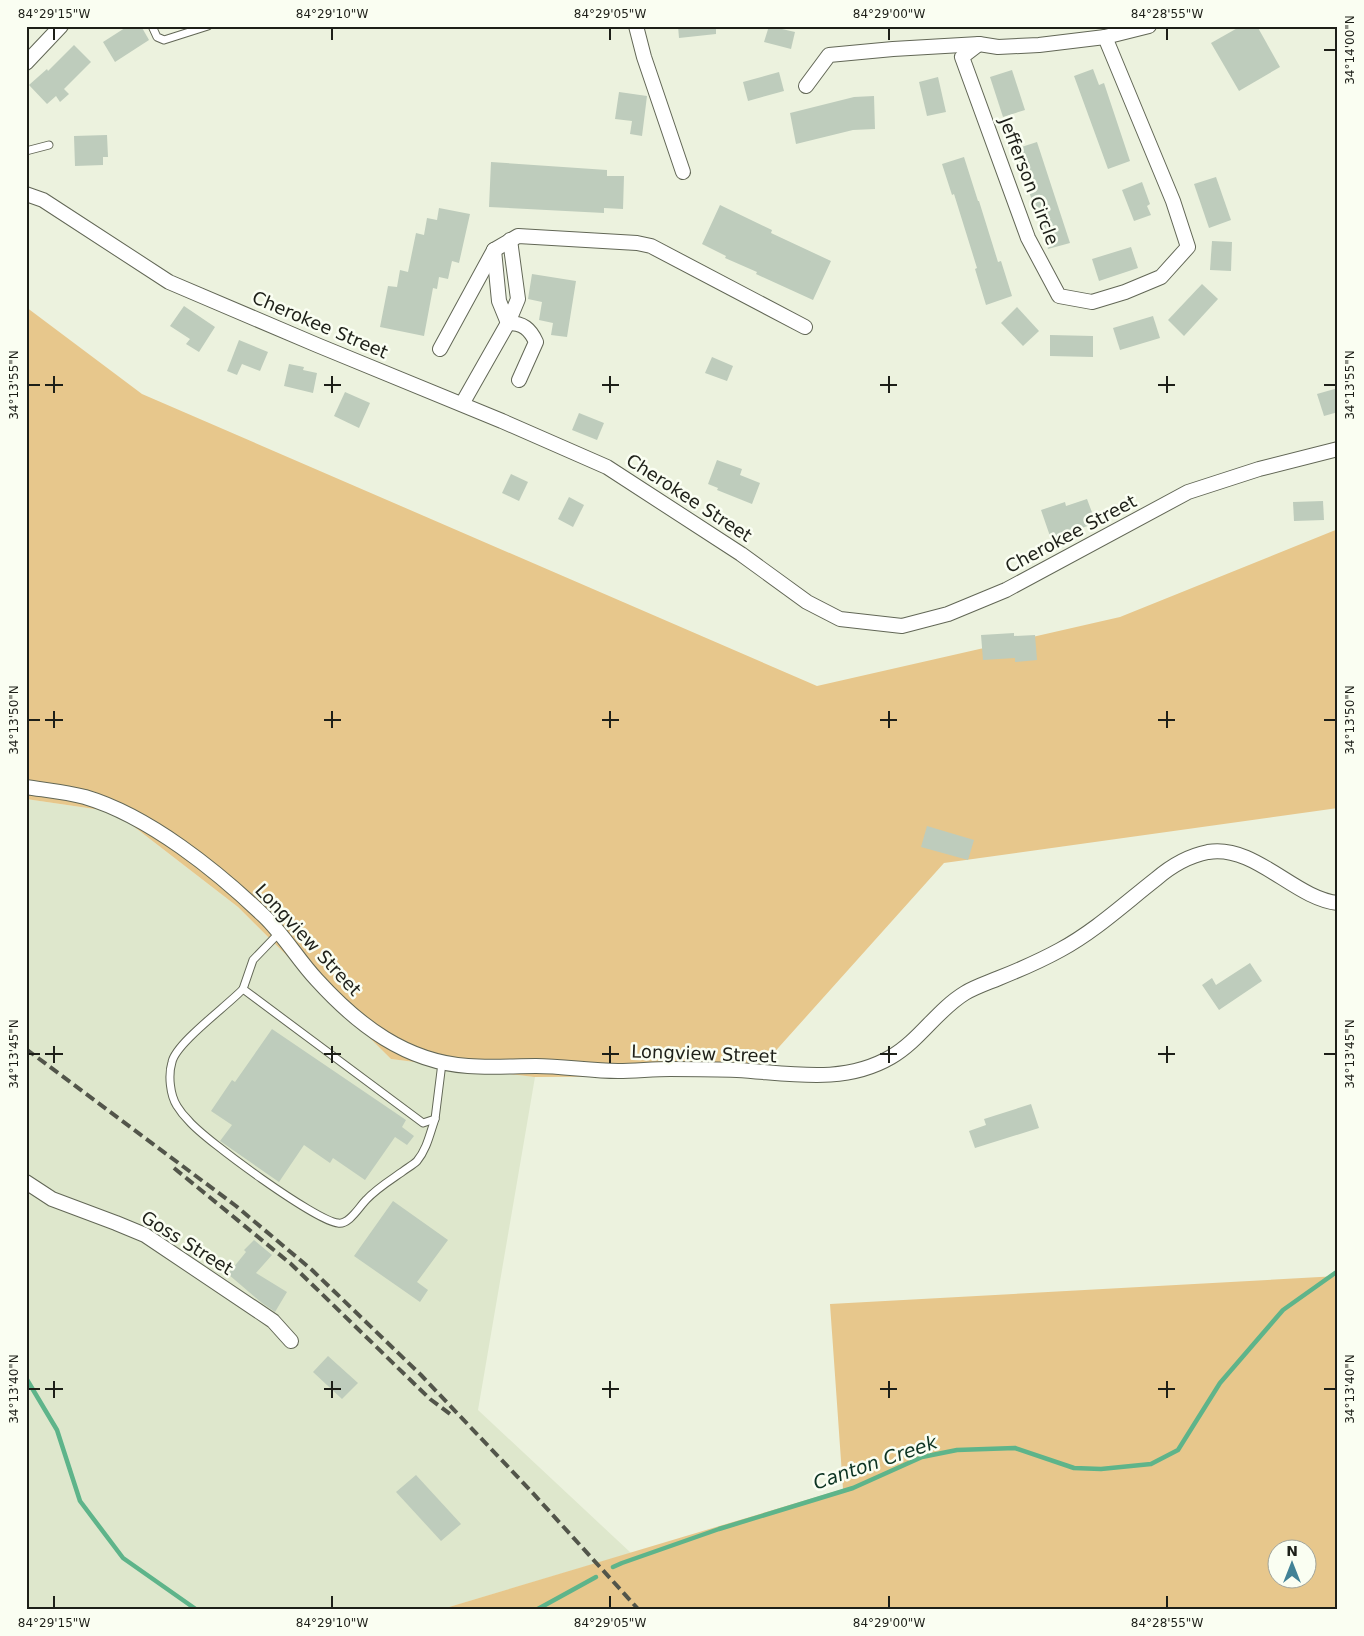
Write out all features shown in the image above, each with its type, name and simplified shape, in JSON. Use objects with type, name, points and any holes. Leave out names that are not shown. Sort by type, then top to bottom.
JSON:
[{"type":"street","points":[[26,63],[61,26]]},
{"type":"street","points":[[636,26],[644,57],[683,172]]},
{"type":"street","points":[[806,86],[829,55],[979,44],[998,47],[1039,45],[1106,37],[1149,26]]},
{"type":"street","name":"Jefferson Circle","points":[[979,44],[962,57],[1028,238],[1059,296],[1092,302],[1125,292],[1160,277],[1188,247],[1170,192],[1106,37]]},
{"type":"street","name":"Cherokee Street","points":[[26,194],[43,200],[169,282],[607,466],[741,554],[808,602],[840,619],[902,626],[948,614],[1006,590],[1188,492],[1259,469],[1338,449]]},
{"type":"street","points":[[440,349],[494,250],[518,236],[637,243],[651,246],[806,327]]},
{"type":"street","points":[[462,404],[508,323],[518,299],[510,240]]},
{"type":"street","points":[[494,250],[499,301],[508,323]]},
{"type":"street","points":[[508,323],[518,323],[530,331],[536,342],[519,380]]},
{"type":"street","name":"Longview Street","points":[[26,787],[85,797],[129,815],[176,844],[226,882],[268,919],[317,980],[388,1042],[409,1052],[442,1063],[471,1066],[561,1066],[616,1071],[667,1069],[737,1070],[816,1076],[845,1073],[892,1056],[963,994],[1058,951],[1092,931],[1175,863],[1198,855],[1223,851],[1244,857],[1271,870],[1312,896],[1338,903]]},
{"type":"street","name":"Goss Street","points":[[26,1182],[52,1200],[145,1235],[273,1321],[291,1341]]},
{"type":"lane","points":[[152,26],[158,37],[164,40],[208,26]]},
{"type":"lane","points":[[26,151],[49,145]]},
{"type":"lane","points":[[279,933],[253,960],[243,990],[191,1035],[172,1060],[172,1092],[177,1106],[189,1122],[202,1133],[264,1180],[310,1211],[340,1224],[346,1222],[367,1198],[381,1186],[416,1161],[426,1144],[435,1119],[442,1063]]},
{"type":"lane","points":[[243,990],[423,1123],[435,1119]]},
{"type":"shaded area","points":[[26,307],[142,394],[817,686],[1120,617],[1338,529],[1338,808],[944,863],[753,1076],[534,1077],[391,1059],[238,907],[115,812],[26,799]]},
{"type":"shaded area","points":[[26,799],[115,812],[238,907],[391,1059],[535,1077],[478,1410],[631,1553],[439,1610],[26,1610]]},
{"type":"shaded area","points":[[1338,1276],[1338,1610],[439,1610],[843,1489],[830,1304]]},
{"type":"building","points":[[128,26],[141,26],[149,40],[115,62],[103,42]]},
{"type":"building","points":[[678,26],[716,26],[716,34],[679,38]]},
{"type":"building","points":[[769,26],[795,32],[791,49],[764,42]]},
{"type":"building","points":[[1241,26],[1257,26],[1280,67],[1239,91],[1211,43]]},
{"type":"building","points":[[74,45],[91,62],[64,89],[69,94],[60,102],[56,96],[47,104],[29,85],[47,69],[48,71]]},
{"type":"building","points":[[1093,69],[1099,85],[1104,83],[1130,161],[1108,169],[1074,76]]},
{"type":"building","points":[[1012,70],[1025,110],[1003,117],[990,77]]},
{"type":"building","points":[[779,72],[784,91],[748,101],[743,82]]},
{"type":"building","points":[[938,77],[946,112],[927,116],[919,82]]},
{"type":"building","points":[[619,92],[647,96],[642,136],[630,134],[632,121],[615,119]]},
{"type":"building","points":[[874,96],[875,129],[853,130],[796,144],[790,113],[854,97]]},
{"type":"building","points":[[107,135],[108,157],[103,157],[103,165],[75,166],[74,136]]},
{"type":"building","points":[[1037,142],[1070,243],[1048,249],[1015,149]]},
{"type":"building","points":[[964,157],[998,262],[1001,261],[1012,296],[986,305],[975,269],[977,268],[954,194],[952,195],[942,164]]},
{"type":"building","points":[[491,162],[607,170],[607,176],[624,176],[623,209],[604,208],[604,213],[489,207]]},
{"type":"building","points":[[1216,177],[1231,220],[1209,228],[1194,184]]},
{"type":"building","points":[[1142,182],[1150,204],[1147,206],[1151,215],[1134,221],[1122,190]]},
{"type":"building","points":[[720,205],[772,230],[771,233],[831,261],[813,300],[756,274],[757,272],[725,258],[726,256],[702,244]]},
{"type":"building","points":[[439,208],[470,214],[459,263],[452,261],[448,279],[439,277],[437,289],[433,288],[424,336],[380,327],[388,286],[397,287],[400,270],[408,272],[416,233],[424,235],[427,218],[437,220]]},
{"type":"building","points":[[1212,241],[1232,242],[1231,271],[1210,270]]},
{"type":"building","points":[[1131,247],[1138,268],[1099,281],[1092,259]]},
{"type":"building","points":[[532,274],[576,281],[567,337],[551,335],[553,323],[539,320],[542,302],[528,299]]},
{"type":"building","points":[[1202,284],[1218,299],[1184,336],[1168,320]]},
{"type":"building","points":[[184,306],[215,327],[199,352],[186,344],[190,339],[170,326]]},
{"type":"building","points":[[1017,307],[1039,331],[1023,346],[1001,323]]},
{"type":"building","points":[[1153,316],[1160,338],[1120,350],[1113,328]]},
{"type":"building","points":[[1050,335],[1093,336],[1093,357],[1050,356]]},
{"type":"building","points":[[239,340],[268,352],[260,371],[242,364],[237,375],[227,371]]},
{"type":"building","points":[[712,357],[733,366],[727,381],[705,373]]},
{"type":"building","points":[[289,364],[304,367],[303,370],[317,373],[313,393],[284,386]]},
{"type":"building","points":[[1338,388],[1338,412],[1324,416],[1317,394]]},
{"type":"building","points":[[345,392],[370,403],[359,428],[334,416]]},
{"type":"building","points":[[579,413],[604,423],[597,440],[572,430]]},
{"type":"building","points":[[717,460],[742,469],[740,475],[760,483],[752,504],[717,490],[718,488],[708,484]]},
{"type":"building","points":[[511,474],[528,482],[519,501],[502,493]]},
{"type":"building","points":[[569,497],[584,505],[573,527],[558,519]]},
{"type":"building","points":[[1087,499],[1096,523],[1051,539],[1041,510],[1065,502],[1066,506]]},
{"type":"building","points":[[1323,501],[1324,520],[1294,521],[1293,502]]},
{"type":"building","points":[[1014,633],[1014,636],[1035,635],[1037,660],[1015,662],[1015,658],[983,660],[981,635]]},
{"type":"building","points":[[927,826],[974,840],[968,860],[921,847]]},
{"type":"building","points":[[1250,963],[1262,981],[1219,1010],[1202,985],[1212,978],[1216,985]]},
{"type":"building","points":[[272,1029],[406,1120],[402,1127],[414,1136],[407,1145],[395,1137],[365,1180],[333,1158],[330,1163],[304,1145],[279,1182],[220,1141],[232,1125],[211,1111],[232,1080],[235,1082]]},
{"type":"building","points":[[1031,1104],[1039,1128],[975,1148],[969,1131],[986,1125],[984,1119]]},
{"type":"building","points":[[393,1201],[448,1240],[417,1282],[428,1290],[420,1302],[354,1256]]},
{"type":"building","points":[[254,1240],[272,1255],[256,1273],[287,1292],[275,1312],[228,1274],[246,1252],[244,1250]]},
{"type":"building","points":[[328,1356],[358,1383],[342,1399],[313,1372]]},
{"type":"building","points":[[416,1475],[461,1524],[441,1541],[396,1492]]},
{"type":"waterway","name":"Canton Creek","points":[[613,1567],[719,1529],[853,1488],[922,1457],[957,1450],[1015,1448],[1074,1468],[1101,1469],[1151,1464],[1178,1450],[1220,1383],[1283,1310],[1338,1271]]},
{"type":"waterway","name":"Canton Creek","points":[[26,1378],[57,1430],[80,1501],[123,1558],[197,1610]]},
{"type":"waterway","name":"Canton Creek","points":[[536,1610],[596,1577]]},
{"type":"railway","points":[[26,1049],[236,1206],[312,1270],[421,1375],[530,1490],[639,1610]]},
{"type":"railway","points":[[174,1168],[291,1264],[430,1399],[450,1414]]}]
